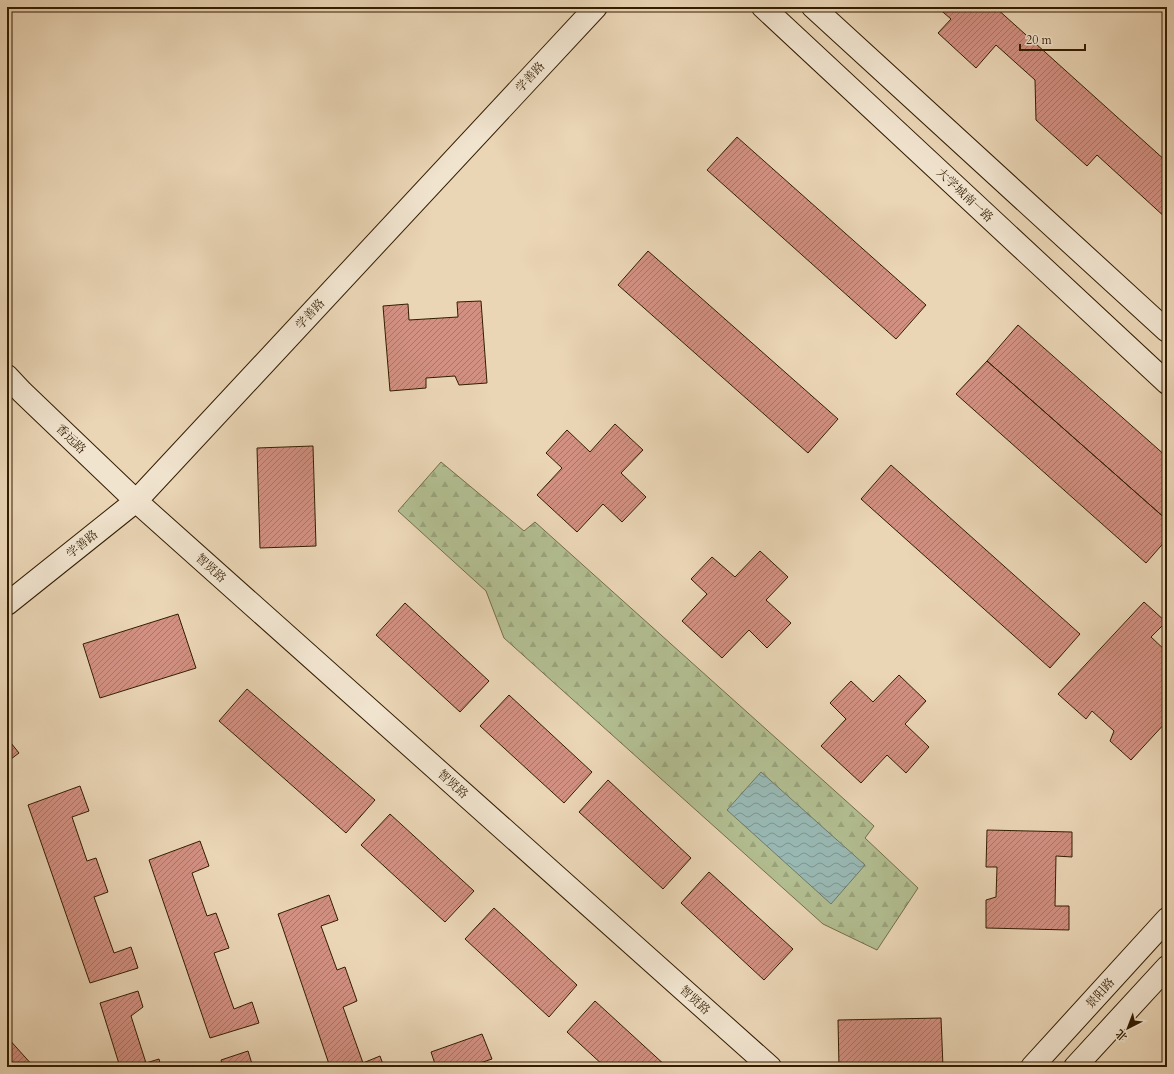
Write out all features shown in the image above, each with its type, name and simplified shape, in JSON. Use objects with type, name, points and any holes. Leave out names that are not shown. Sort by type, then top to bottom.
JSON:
[{"type":"street","name":"学善路","points":[[7,604],[136,501],[596,7]]},
{"type":"street","name":"大学城南一路","points":[[763,7],[1167,383]]},
{"type":"street","points":[[813,7],[1167,331]]},
{"type":"street","name":"香远路","points":[[7,376],[136,501]]},
{"type":"street","name":"智贤路","points":[[136,501],[770,1067]]},
{"type":"street","name":"景阳路","points":[[1032,1067],[1167,919]]},
{"type":"street","points":[[1075,1067],[1167,967]]},
{"type":"green space","points":[[441,462],[524,531],[535,522],[874,826],[865,838],[918,888],[877,950],[823,924],[504,638],[486,591],[398,511]]},
{"type":"water","points":[[761,772],[865,865],[831,904],[727,810]]},
{"type":"building","points":[[937,7],[995,7],[1167,162],[1167,219],[1097,155],[1087,166],[1036,120],[1035,80],[996,45],[976,68],[938,33],[951,19]]},
{"type":"building","points":[[1157,7],[1167,7],[1167,16]]},
{"type":"building","points":[[737,137],[926,305],[896,339],[707,170]]},
{"type":"building","points":[[648,251],[838,419],[808,453],[618,285]]},
{"type":"building","points":[[481,301],[487,383],[459,385],[455,376],[426,378],[426,388],[390,391],[383,306],[408,304],[409,320],[458,317],[457,302]]},
{"type":"building","points":[[1018,325],[1167,457],[1167,520],[987,361]]},
{"type":"building","points":[[987,361],[1167,520],[1167,539],[1146,563],[956,394]]},
{"type":"building","points":[[615,424],[643,450],[621,473],[646,497],[622,522],[603,504],[577,532],[537,495],[562,468],[546,453],[567,430],[590,452]]},
{"type":"building","points":[[313,446],[316,546],[260,548],[257,448]]},
{"type":"building","points":[[891,465],[1080,634],[1050,668],[861,499]]},
{"type":"building","points":[[760,551],[788,577],[766,600],[791,623],[767,648],[749,630],[722,658],[682,621],[707,594],[691,579],[712,557],[735,577]]},
{"type":"building","points":[[1144,602],[1166,622],[1151,637],[1167,652],[1167,721],[1131,760],[1110,741],[1114,731],[1092,711],[1086,719],[1058,694]]},
{"type":"building","points":[[405,603],[489,681],[460,712],[376,635]]},
{"type":"building","points":[[178,614],[196,668],[100,698],[83,644]]},
{"type":"building","points":[[899,675],[926,701],[905,724],[929,747],[906,773],[887,755],[861,783],[821,746],[846,719],[830,703],[851,681],[873,702]]},
{"type":"building","points":[[247,689],[375,800],[346,833],[219,721]]},
{"type":"building","points":[[509,695],[592,772],[564,803],[480,726]]},
{"type":"building","points":[[7,738],[19,753],[7,762]]},
{"type":"building","points":[[608,780],[691,858],[663,889],[579,812]]},
{"type":"building","points":[[80,786],[89,811],[72,817],[87,861],[96,858],[108,892],[94,897],[114,953],[131,947],[138,968],[90,983],[28,805]]},
{"type":"building","points":[[390,814],[474,891],[445,922],[361,845]]},
{"type":"building","points":[[987,830],[1072,832],[1072,857],[1056,856],[1055,906],[1069,906],[1069,930],[986,928],[986,900],[996,897],[997,867],[986,867]]},
{"type":"building","points":[[200,841],[209,866],[192,873],[207,916],[216,913],[229,948],[214,953],[234,1009],[252,1002],[259,1023],[210,1038],[149,860]]},
{"type":"building","points":[[709,872],[793,949],[764,980],[681,903]]},
{"type":"building","points":[[329,895],[338,920],[321,926],[337,970],[345,967],[357,1001],[343,1007],[363,1063],[380,1056],[384,1067],[330,1067],[278,914]]},
{"type":"building","points":[[494,908],[577,985],[549,1017],[465,939]]},
{"type":"building","points":[[138,991],[143,1007],[131,1016],[146,1063],[159,1059],[161,1067],[120,1067],[100,1003]]},
{"type":"building","points":[[595,1001],[667,1067],[605,1067],[567,1032]]},
{"type":"building","points":[[941,1018],[943,1067],[839,1067],[838,1020]]},
{"type":"building","points":[[482,1034],[492,1059],[474,1065],[475,1067],[436,1067],[431,1052]]},
{"type":"building","points":[[7,1037],[34,1067],[7,1067]]},
{"type":"building","points":[[248,1051],[253,1067],[223,1067],[221,1060]]}]
